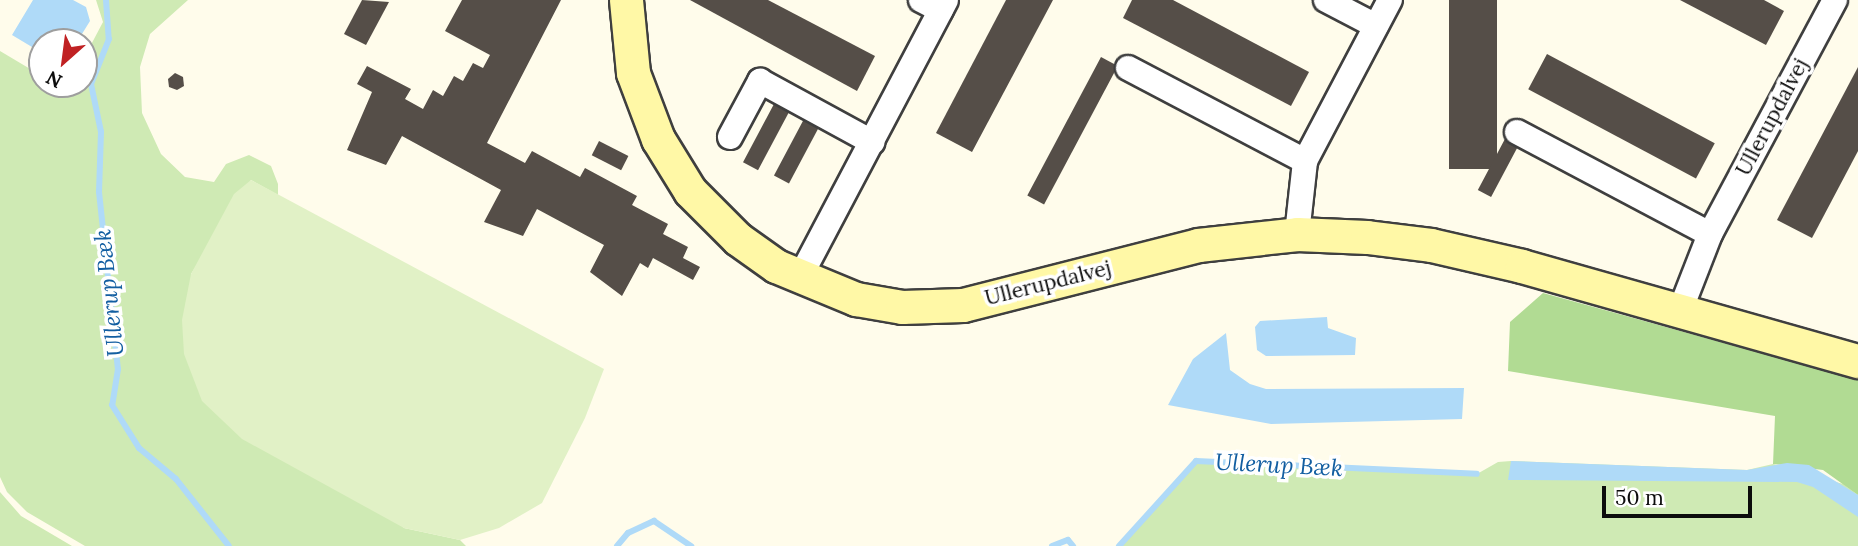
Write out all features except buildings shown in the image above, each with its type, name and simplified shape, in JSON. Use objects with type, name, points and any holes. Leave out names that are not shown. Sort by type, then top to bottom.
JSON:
[{"type":"street","name":"Ullerupdalvej","points":[[626,0],[633,73],[665,151],[690,191],[738,239],[800,279],[856,299],[890,305],[963,305],[1199,245],[1297,234],[1432,245],[1858,360]]},
{"type":"street","points":[[1326,0],[1376,26]]},
{"type":"street","points":[[1297,234],[1305,162],[1390,0]]},
{"type":"street","name":"Ullerupdalvej","points":[[1680,311],[1710,234],[1835,0]]},
{"type":"street","points":[[800,279],[872,142],[936,4]]},
{"type":"street","points":[[1128,68],[1305,162]]},
{"type":"street","points":[[730,137],[760,81],[872,142]]},
{"type":"street","points":[[1517,132],[1710,234]]},
{"type":"green space","points":[[96,0],[188,0],[150,34],[140,67],[142,113],[161,154],[185,177],[214,182],[226,164],[249,155],[271,166],[278,184],[278,195],[251,180],[191,274],[404,528],[460,540],[466,546],[85,546],[27,512],[7,492],[0,477],[0,51],[28,68],[28,98],[98,98],[98,31],[103,22]]},
{"type":"green space","points":[[251,180],[604,369],[585,418],[542,503],[499,528],[460,540],[404,528],[242,439],[202,401],[184,354],[182,320],[191,274],[234,194]]},
{"type":"green space","points":[[1543,293],[1858,380],[1858,495],[1823,470],[1773,464],[1775,416],[1508,371],[1510,322]]},
{"type":"green space","points":[[1196,461],[1477,474],[1498,462],[1511,461],[1747,470],[1773,464],[1843,484],[1858,495],[1858,546],[1119,546]]},
{"type":"green space","points":[[0,492],[21,516],[72,546],[0,546]]},
{"type":"water","points":[[33,0],[73,0],[86,7],[90,21],[86,28],[28,28],[28,45],[12,35]]},
{"type":"water","points":[[1327,317],[1328,328],[1356,338],[1355,355],[1266,356],[1257,350],[1255,327],[1260,321]]},
{"type":"water","points":[[1226,333],[1230,370],[1250,384],[1266,389],[1464,388],[1462,419],[1271,424],[1168,405],[1193,359]]},
{"type":"water","points":[[1511,461],[1747,470],[1787,463],[1809,465],[1858,495],[1858,517],[1813,487],[1797,482],[1508,480]]},
{"type":"waterway","name":"Ullerup Bæk","points":[[106,0],[109,39],[91,84],[101,132],[99,192],[118,369],[112,405],[139,448],[176,479],[229,546]]},
{"type":"waterway","name":"Ullerup Bæk","points":[[1119,546],[1196,461],[1477,474]]},
{"type":"waterway","name":"Ullerup Bæk","points":[[617,546],[628,533],[654,521],[691,546]]},
{"type":"waterway","name":"Ullerup Bæk","points":[[1052,546],[1068,540],[1073,546]]}]
